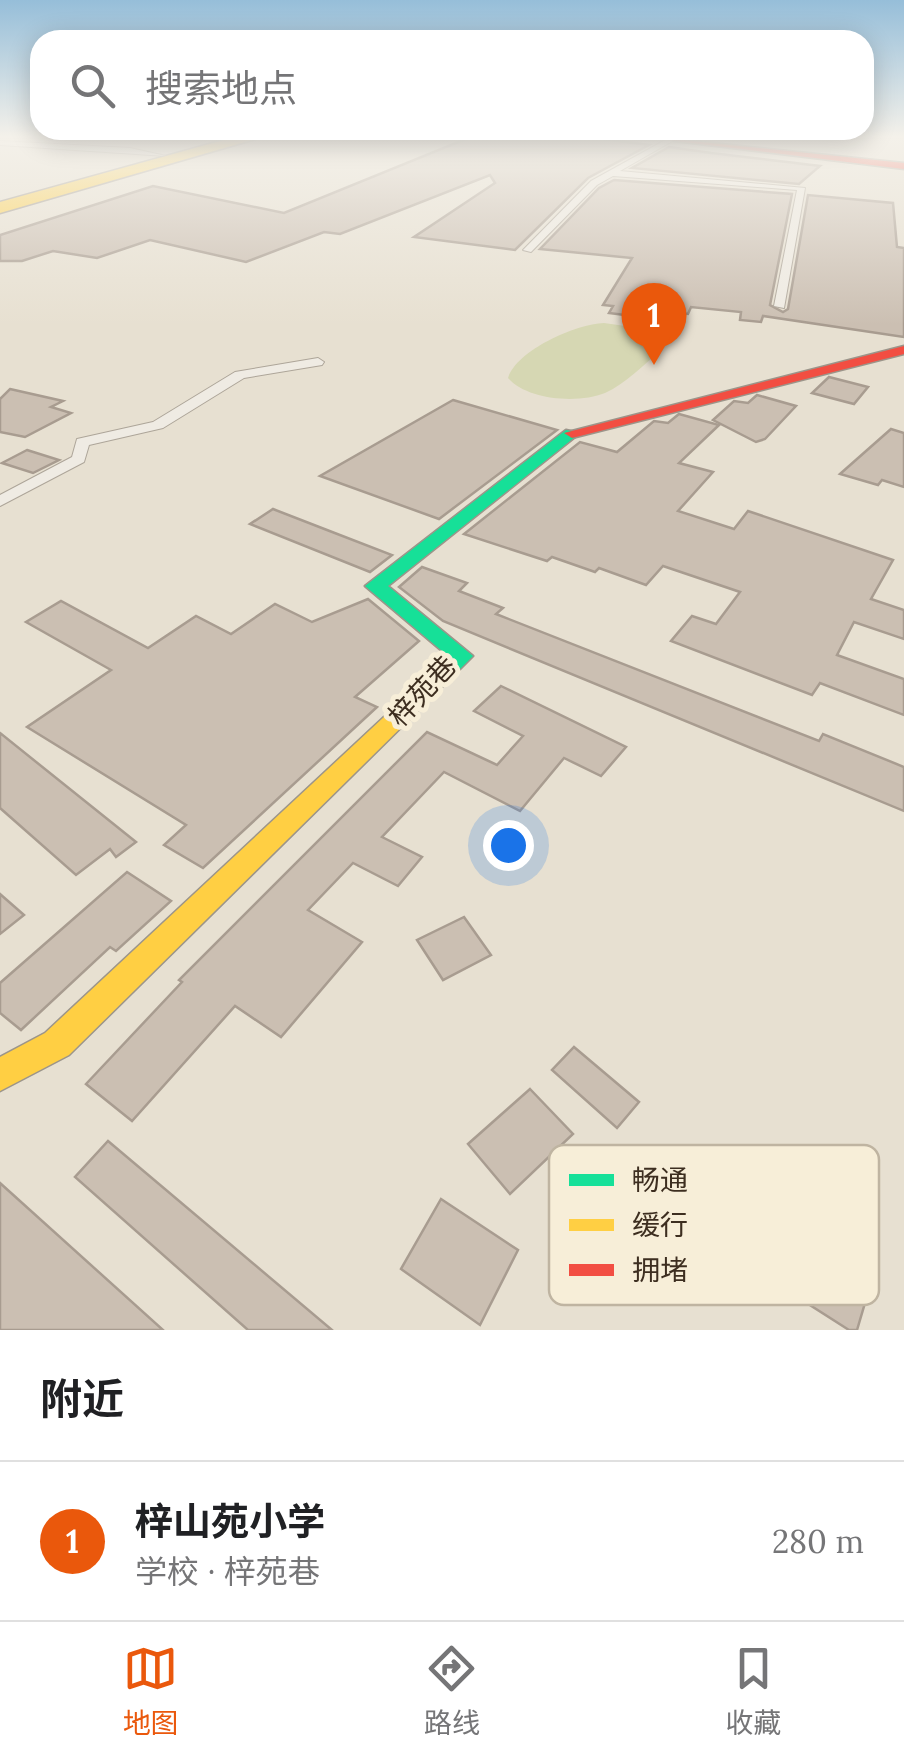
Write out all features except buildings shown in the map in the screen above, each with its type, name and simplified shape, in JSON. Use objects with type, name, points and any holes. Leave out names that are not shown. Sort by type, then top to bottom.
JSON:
[{"type":"street","points":[[528,250],[581,200]]},
{"type":"street","points":[[780,306],[799,200]]},
{"type":"street","name":"梓苑巷","points":[[0,1076],[56,1044],[462,656],[375,586],[578,429],[904,350]]},
{"type":"street","points":[[0,501],[79,458],[82,442],[158,425],[240,375],[318,362]]},
{"type":"green space","points":[[604,323],[639,328],[661,339],[662,350],[620,384],[594,396],[554,398],[527,391],[508,378],[523,358],[549,340]]},
{"type":"traffic: fast","points":[[423,693],[462,656],[375,586],[572,433]]},
{"type":"traffic: slow","points":[[0,205],[18,200]]},
{"type":"traffic: slow","points":[[0,210],[35,200]]},
{"type":"traffic: slow","points":[[0,1075],[57,1044],[423,693]]},
{"type":"traffic: jam","points":[[572,433],[904,350]]},
{"type":"place","name":"梓山苑小学","points":[[654,365]]}]
